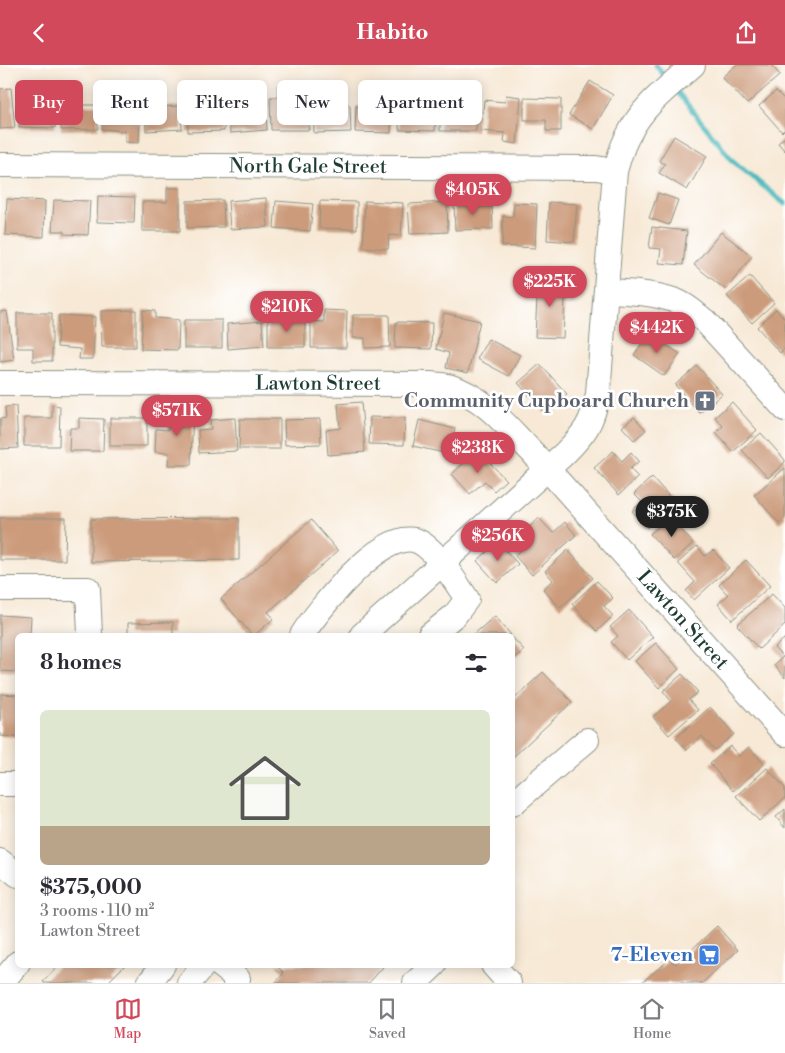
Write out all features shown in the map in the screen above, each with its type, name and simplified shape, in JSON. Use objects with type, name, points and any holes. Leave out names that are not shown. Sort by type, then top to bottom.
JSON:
[{"type":"street","points":[[364,633],[547,469],[580,438],[590,423],[595,412],[598,395],[615,171],[622,147],[639,116],[693,65]]},
{"type":"street","name":"North Gale Street","points":[[0,165],[596,168],[615,171]]},
{"type":"street","points":[[607,291],[660,297],[677,301],[690,309],[705,321],[785,409]]},
{"type":"street","name":"Lawton Street","points":[[0,383],[432,384],[451,387],[478,401],[496,415],[547,469],[785,734]]},
{"type":"street","points":[[303,633],[320,609],[369,558],[391,544],[405,540],[415,540],[425,546],[442,563],[467,599],[455,615],[432,633]]},
{"type":"street","points":[[0,589],[88,589],[90,633]]},
{"type":"street","points":[[515,801],[587,740]]},
{"type":"street","points":[[0,783],[15,784]]},
{"type":"street","points":[[0,861],[15,873]]},
{"type":"street","points":[[1,983],[15,967]]},
{"type":"street","points":[[149,983],[161,968]]},
{"type":"street","points":[[189,983],[202,968]]},
{"type":"street","points":[[496,968],[509,983]]},
{"type":"building","points":[[736,65],[771,65],[780,75],[747,104],[722,77]]},
{"type":"building","points":[[590,81],[613,95],[593,129],[569,115]]},
{"type":"building","points":[[11,88],[15,128],[0,129],[0,89]]},
{"type":"building","points":[[776,91],[785,100],[785,129],[782,132],[759,106]]},
{"type":"building","points":[[506,95],[521,97],[517,144],[504,142],[505,133],[481,131],[484,100],[505,102]]},
{"type":"building","points":[[270,97],[277,97],[277,125],[309,125],[309,130],[271,130]]},
{"type":"building","points":[[524,98],[561,99],[561,131],[546,131],[546,120],[524,120]]},
{"type":"building","points":[[83,105],[93,105],[93,125],[98,125],[98,129],[61,130],[61,125],[83,125]]},
{"type":"building","points":[[348,105],[350,105],[351,132],[314,133],[314,125],[348,125]]},
{"type":"building","points":[[167,106],[177,106],[177,125],[182,125],[182,129],[146,131],[146,125],[167,125]]},
{"type":"building","points":[[356,106],[358,106],[358,125],[391,125],[391,133],[355,132]]},
{"type":"building","points":[[19,125],[55,125],[55,128],[19,127]]},
{"type":"building","points":[[102,125],[140,125],[139,143],[125,142],[125,131],[102,129]]},
{"type":"building","points":[[188,125],[224,125],[224,131],[188,132]]},
{"type":"building","points":[[229,125],[267,125],[267,130],[230,133]]},
{"type":"building","points":[[399,125],[435,125],[435,131],[399,130]]},
{"type":"building","points":[[440,125],[476,125],[476,131],[440,131]]},
{"type":"building","points":[[674,136],[707,156],[687,190],[659,173],[665,164],[659,161]]},
{"type":"building","points":[[785,137],[785,151],[778,143]]},
{"type":"building","points":[[167,188],[180,188],[180,231],[142,231],[142,202],[167,202]]},
{"type":"building","points":[[658,193],[678,200],[669,225],[649,218]]},
{"type":"building","points":[[98,196],[135,197],[134,223],[97,222]]},
{"type":"building","points":[[266,198],[268,227],[230,229],[228,201]]},
{"type":"building","points":[[7,199],[45,201],[44,237],[5,235]]},
{"type":"building","points":[[54,200],[90,201],[88,235],[64,234],[64,231],[52,231]]},
{"type":"building","points":[[223,200],[224,227],[187,228],[187,201]]},
{"type":"building","points":[[276,201],[313,204],[310,231],[274,228]]},
{"type":"building","points":[[320,201],[357,202],[357,229],[319,228]]},
{"type":"building","points":[[365,201],[403,203],[401,236],[389,235],[388,249],[363,247]]},
{"type":"building","points":[[447,202],[448,232],[410,234],[408,204]]},
{"type":"building","points":[[492,202],[493,229],[455,230],[454,203]]},
{"type":"building","points":[[549,202],[577,204],[574,242],[547,240]]},
{"type":"building","points":[[514,203],[537,204],[535,248],[502,246],[503,216],[513,217]]},
{"type":"building","points":[[652,227],[687,231],[683,265],[659,263],[661,249],[649,248]]},
{"type":"building","points":[[721,232],[752,256],[726,290],[694,265]]},
{"type":"building","points":[[750,276],[774,303],[752,323],[727,296]]},
{"type":"building","points":[[538,278],[566,279],[563,338],[535,337]]},
{"type":"building","points":[[776,309],[785,319],[785,348],[780,353],[757,327]]},
{"type":"building","points":[[136,310],[136,347],[102,347],[101,311]]},
{"type":"building","points":[[143,310],[155,311],[155,318],[179,320],[178,350],[141,349]]},
{"type":"building","points":[[324,310],[347,311],[346,348],[311,348],[311,321],[324,322]]},
{"type":"building","points":[[7,311],[14,360],[0,362],[0,312]]},
{"type":"building","points":[[17,313],[52,313],[52,361],[33,361],[33,348],[17,348]]},
{"type":"building","points":[[444,313],[480,321],[468,373],[446,368],[449,353],[436,349]]},
{"type":"building","points":[[59,315],[95,317],[93,359],[79,359],[80,349],[57,347]]},
{"type":"building","points":[[353,315],[389,315],[390,347],[365,348],[365,338],[353,338]]},
{"type":"building","points":[[305,318],[305,347],[268,347],[268,319]]},
{"type":"building","points":[[184,320],[222,320],[222,348],[184,348]]},
{"type":"building","points":[[262,321],[264,346],[228,349],[227,324]]},
{"type":"building","points":[[396,322],[432,323],[431,349],[395,348]]},
{"type":"building","points":[[649,333],[680,354],[664,376],[634,355]]},
{"type":"building","points":[[488,339],[520,355],[509,376],[477,359]]},
{"type":"building","points":[[540,364],[567,394],[545,413],[518,383]]},
{"type":"building","points":[[697,366],[722,394],[700,413],[675,385]]},
{"type":"building","points":[[361,402],[365,452],[328,455],[326,430],[340,428],[338,404]]},
{"type":"building","points":[[732,402],[757,430],[733,452],[716,433],[723,426],[715,417]]},
{"type":"building","points":[[52,405],[60,406],[59,446],[24,446],[24,418],[52,418]]},
{"type":"building","points":[[177,405],[193,406],[191,465],[168,465],[169,453],[155,452],[156,429],[168,430],[169,415],[177,416]]},
{"type":"building","points":[[16,406],[18,448],[0,449],[0,419],[6,418],[5,407]]},
{"type":"building","points":[[370,417],[405,418],[404,445],[369,444]]},
{"type":"building","points":[[634,417],[646,430],[634,440],[622,427]]},
{"type":"building","points":[[79,418],[104,419],[103,451],[69,451],[70,428],[79,428]]},
{"type":"building","points":[[110,418],[147,418],[147,446],[110,446]]},
{"type":"building","points":[[235,418],[237,451],[199,453],[198,430],[211,429],[210,420]]},
{"type":"building","points":[[240,419],[280,419],[280,449],[239,449]]},
{"type":"building","points":[[320,419],[321,444],[285,445],[284,420]]},
{"type":"building","points":[[419,420],[455,429],[448,454],[413,446]]},
{"type":"building","points":[[761,433],[785,460],[768,478],[742,450]]},
{"type":"building","points":[[478,450],[506,480],[494,491],[485,481],[470,494],[452,474]]},
{"type":"building","points":[[613,451],[622,461],[631,452],[639,461],[630,469],[638,477],[619,495],[594,468]]},
{"type":"building","points":[[785,468],[785,518],[779,523],[754,495]]},
{"type":"building","points":[[652,477],[675,503],[647,528],[632,511],[642,502],[634,494]]},
{"type":"building","points":[[670,517],[693,543],[674,560],[650,534]]},
{"type":"building","points":[[0,518],[66,518],[65,560],[0,560]]},
{"type":"building","points":[[239,518],[239,560],[91,562],[91,519]]},
{"type":"building","points":[[539,518],[553,533],[565,522],[576,535],[532,575],[515,556],[527,544],[519,536]]},
{"type":"building","points":[[311,520],[338,551],[268,612],[274,618],[257,633],[250,633],[221,599]]},
{"type":"building","points":[[498,542],[518,564],[497,583],[477,561]]},
{"type":"building","points":[[697,546],[705,556],[713,550],[729,568],[694,600],[686,591],[695,582],[678,563]]},
{"type":"building","points":[[568,550],[593,578],[560,608],[543,589],[553,580],[545,571]]},
{"type":"building","points":[[746,560],[770,586],[732,620],[718,604],[728,595],[719,585]]},
{"type":"building","points":[[597,581],[613,598],[604,606],[613,616],[597,631],[572,604]]},
{"type":"building","points":[[772,594],[785,608],[785,625],[759,649],[737,625]]},
{"type":"building","points":[[629,610],[653,637],[627,660],[611,642],[618,636],[610,627]]},
{"type":"building","points":[[0,615],[31,617],[30,633],[15,633],[15,672],[0,671]]},
{"type":"building","points":[[495,616],[509,633],[475,633]]},
{"type":"building","points":[[173,622],[173,633],[128,633],[128,623]]},
{"type":"building","points":[[785,638],[785,678],[774,665],[783,657],[774,648]]},
{"type":"building","points":[[515,640],[524,650],[515,658]]},
{"type":"building","points":[[656,643],[679,669],[659,688],[635,661]]},
{"type":"building","points":[[543,672],[572,702],[515,755],[515,698]]},
{"type":"building","points":[[682,674],[698,692],[689,700],[698,710],[669,735],[653,717],[671,701],[663,691]]},
{"type":"building","points":[[1,694],[15,695],[15,737],[0,736]]},
{"type":"building","points":[[710,707],[734,734],[715,750],[702,736],[687,750],[676,738]]},
{"type":"building","points":[[730,746],[739,756],[749,747],[764,764],[733,791],[710,764]]},
{"type":"building","points":[[767,768],[785,788],[785,798],[759,821],[736,796]]},
{"type":"building","points":[[785,809],[785,828],[776,817]]},
{"type":"building","name":"7-Eleven","points":[[717,926],[738,950],[702,983],[641,983],[669,960],[676,964]]},
{"type":"building","points":[[56,968],[122,968],[110,980],[113,983],[43,982]]},
{"type":"building","points":[[279,968],[382,968],[369,983],[275,983],[284,973]]},
{"type":"waterway","points":[[656,65],[667,79]]},
{"type":"waterway","points":[[675,89],[733,161],[785,204]]},
{"type":"place","name":"Community Cupboard Church","points":[[705,401]]},
{"type":"place","name":"7-Eleven","points":[[709,955]]}]
